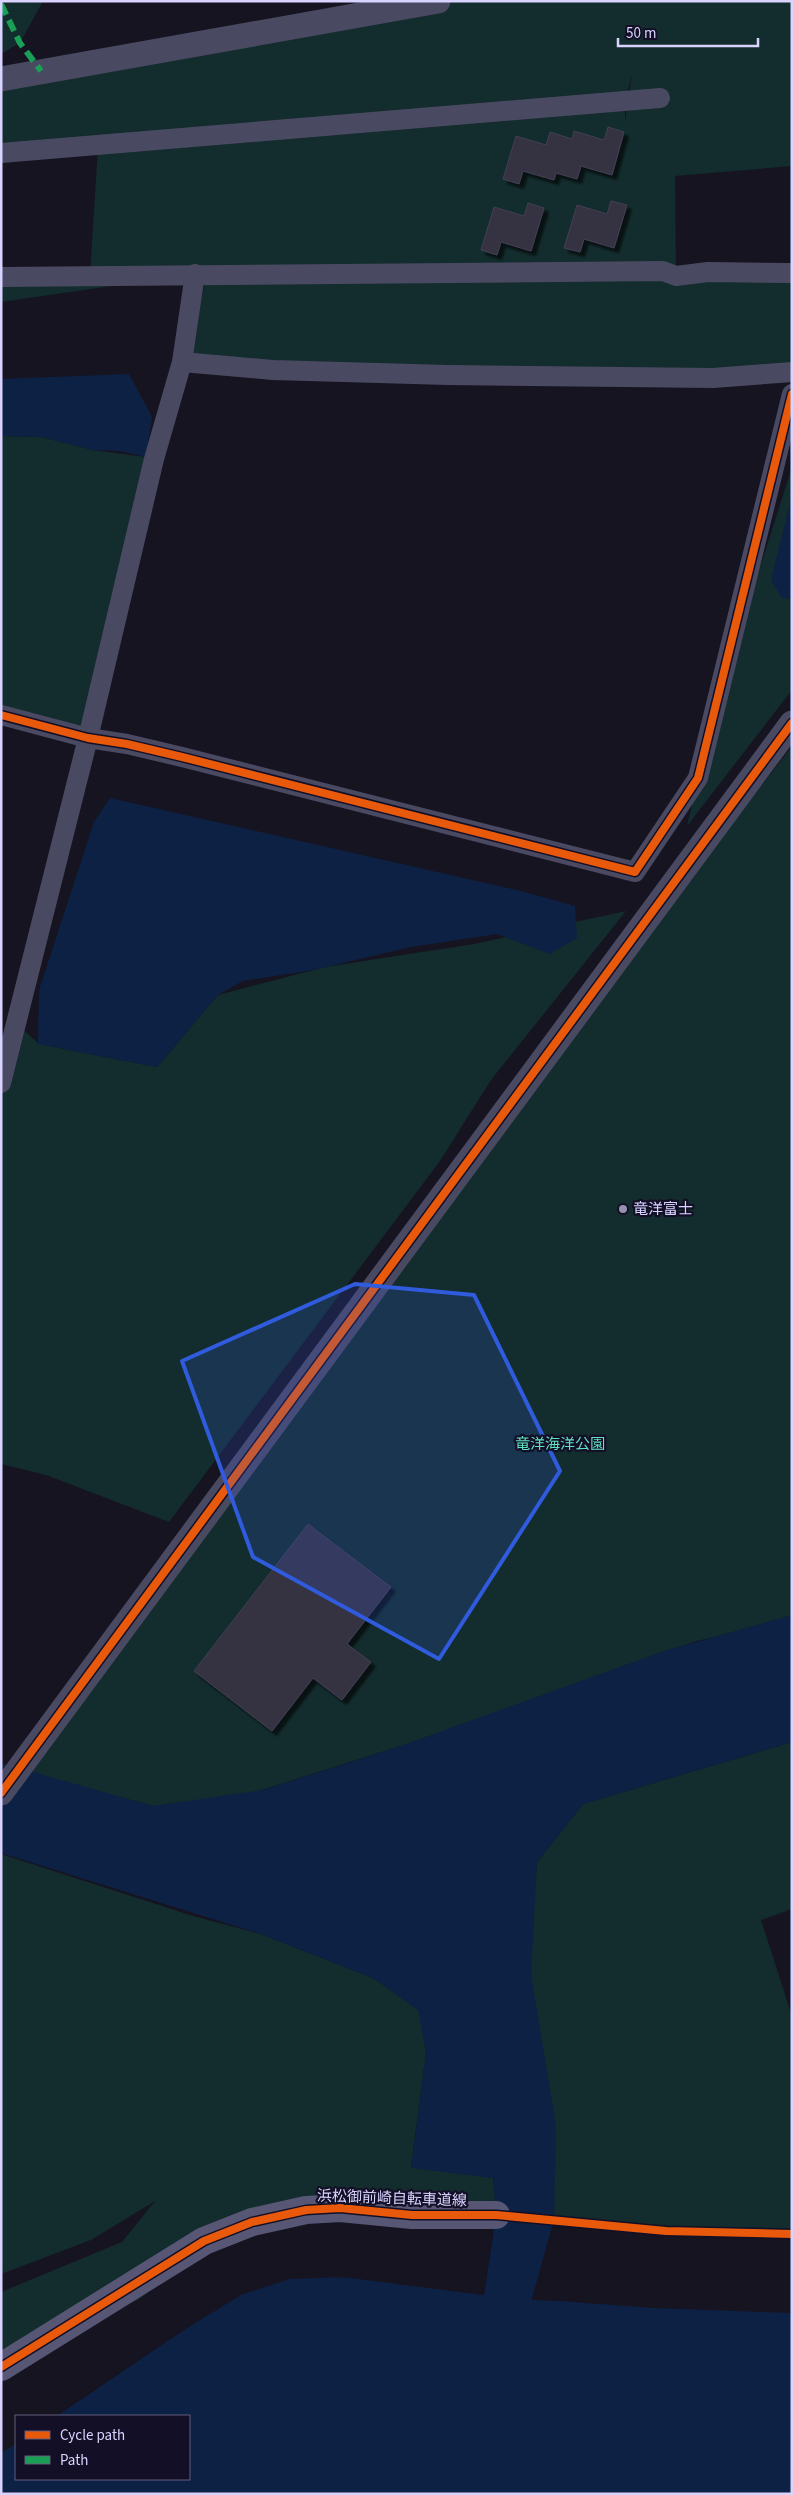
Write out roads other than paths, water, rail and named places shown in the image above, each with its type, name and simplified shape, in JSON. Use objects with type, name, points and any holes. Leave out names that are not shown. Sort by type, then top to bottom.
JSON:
[{"type":"main road","name":"浜松御前崎自転車道線","points":[[1,2367],[204,2242],[252,2222],[306,2210],[340,2208],[412,2215],[496,2215]]},
{"type":"street","points":[[1,79],[438,1]]},
{"type":"street","points":[[1,153],[660,98]]},
{"type":"street","points":[[1,277],[194,274],[566,273],[663,270],[676,276],[708,272],[792,273]]},
{"type":"street","points":[[1,1083],[88,738],[154,459],[182,362],[194,274]]},
{"type":"street","points":[[182,362],[273,370],[448,375],[713,378],[792,372]]},
{"type":"street","points":[[1,715],[88,738],[127,744],[182,757],[635,872],[698,778],[792,394]]},
{"type":"street","points":[[1,1793],[792,723]]},
{"type":"water","points":[[129,374],[152,417],[146,457],[120,451],[93,450],[42,437],[1,436],[1,379]]},
{"type":"water","points":[[792,496],[792,599],[782,598],[771,580]]},
{"type":"water","points":[[110,798],[521,891],[575,906],[577,938],[550,954],[497,934],[411,947],[313,970],[243,981],[218,995],[157,1067],[38,1044],[39,990],[94,822]]},
{"type":"water","points":[[792,1615],[792,1742],[583,1804],[537,1862],[531,1974],[556,2127],[554,2220],[532,2299],[654,2308],[792,2313],[792,2494],[1,2494],[1,2453],[15,2445],[15,2480],[190,2480],[190,2415],[58,2415],[229,2299],[282,2280],[314,2276],[352,2278],[484,2295],[496,2215],[493,2178],[411,2168],[426,2053],[418,2010],[375,1979],[261,1934],[1,1853],[1,1763],[153,1806],[263,1790],[398,1747],[664,1651]]},
{"type":"place","name":"竜洋富士","points":[[623,1209]]},
{"type":"park label","name":"竜洋海洋公園","points":[[560,1444]]}]
